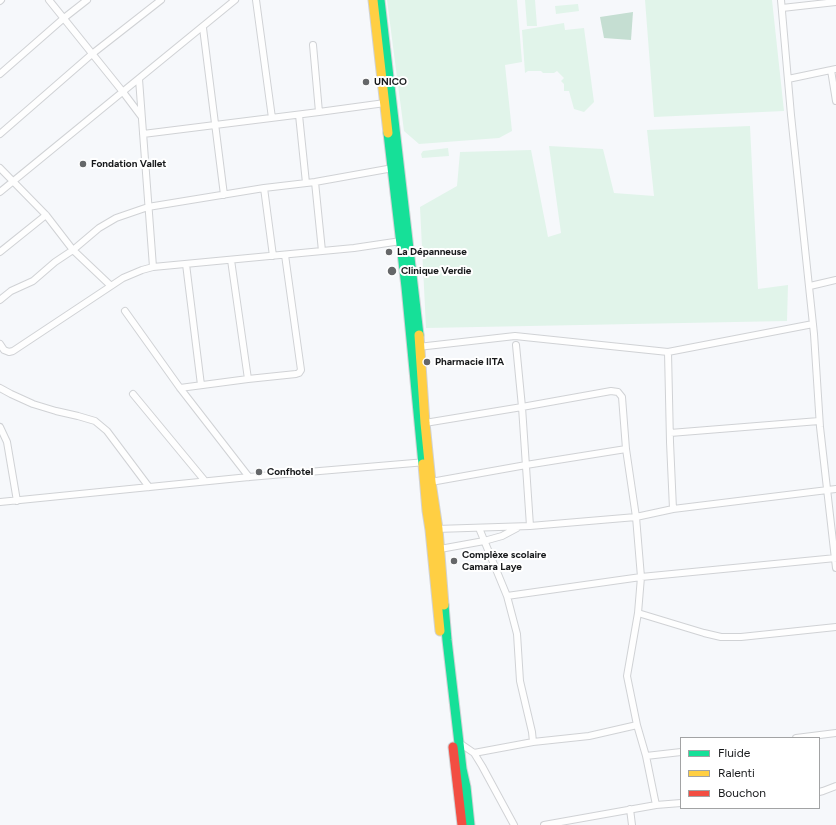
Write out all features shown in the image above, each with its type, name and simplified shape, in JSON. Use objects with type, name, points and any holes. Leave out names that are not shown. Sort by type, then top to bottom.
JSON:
[{"type":"main road","points":[[373,0],[385,103],[393,138],[393,168],[401,241],[416,347],[426,462],[432,482],[434,530],[456,743],[462,825]]},
{"type":"main road","points":[[380,0],[393,138],[425,423],[427,511],[440,549],[447,640],[455,704],[456,743],[466,786],[470,825]]},
{"type":"street","points":[[49,0],[141,116]]},
{"type":"street","points":[[0,74],[87,0]]},
{"type":"street","points":[[0,134],[92,54],[161,0]]},
{"type":"street","points":[[0,192],[236,0]]},
{"type":"street","points":[[256,0],[272,118]]},
{"type":"street","points":[[781,0],[810,286],[826,489],[836,568]]},
{"type":"street","points":[[782,8],[835,1],[836,9]]},
{"type":"street","points":[[203,28],[224,195]]},
{"type":"street","points":[[313,45],[319,112]]},
{"type":"street","points":[[788,79],[834,70],[836,101]]},
{"type":"street","points":[[139,79],[153,267]]},
{"type":"street","points":[[143,134],[385,103]]},
{"type":"street","points":[[299,115],[306,183]]},
{"type":"street","points":[[0,168],[46,215],[73,250],[111,286]]},
{"type":"street","points":[[0,300],[11,291],[33,281],[99,228],[116,218],[148,207],[264,188],[316,182],[393,168]]},
{"type":"street","points":[[316,182],[322,251]]},
{"type":"street","points":[[264,188],[273,256]]},
{"type":"street","points":[[0,252],[46,215]]},
{"type":"street","points":[[0,344],[4,350],[9,352],[13,351],[123,278],[153,267],[354,248],[401,241]]},
{"type":"street","points":[[180,388],[299,373],[301,370],[285,255]]},
{"type":"street","points":[[231,260],[248,379]]},
{"type":"street","points":[[186,264],[201,385]]},
{"type":"street","points":[[810,286],[836,280]]},
{"type":"street","points":[[125,311],[180,388],[249,477]]},
{"type":"street","points":[[416,347],[515,336],[668,352],[813,324]]},
{"type":"street","points":[[516,345],[522,407],[530,526]]},
{"type":"street","points":[[668,352],[673,510]]},
{"type":"street","points":[[0,388],[33,404],[94,421],[107,431],[149,487]]},
{"type":"street","points":[[425,423],[611,391],[618,392],[622,397],[626,450],[636,517],[641,577],[638,613],[627,676],[656,805]]},
{"type":"street","points":[[133,394],[205,481]]},
{"type":"street","points":[[670,433],[820,421]]},
{"type":"street","points":[[0,427],[7,442],[17,500]]},
{"type":"street","points":[[432,482],[526,465],[626,450]]},
{"type":"street","points":[[0,502],[205,481],[426,462]]},
{"type":"street","points":[[434,530],[519,527],[636,517],[673,510],[826,489],[836,489]]},
{"type":"street","points":[[440,549],[502,536],[519,527]]},
{"type":"street","points":[[479,528],[507,596],[517,634],[520,681],[533,742]]},
{"type":"street","points":[[507,596],[641,577],[835,558]]},
{"type":"street","points":[[638,613],[721,637],[741,637],[836,627]]},
{"type":"street","points":[[474,753],[533,742],[589,736],[637,725]]},
{"type":"street","points":[[804,737],[836,733]]},
{"type":"street","points":[[456,743],[474,753],[514,825]]},
{"type":"street","points":[[646,756],[680,752]]},
{"type":"street","points":[[820,792],[836,786]]},
{"type":"street","points":[[544,825],[577,822],[630,809],[680,803]]},
{"type":"street","points":[[630,809],[632,825]]},
{"type":"green space","points":[[387,0],[517,0],[522,62],[505,65],[512,131],[499,138],[419,144],[404,131]]},
{"type":"green space","points":[[525,0],[535,0],[537,26],[527,26]]},
{"type":"green space","points":[[645,0],[772,0],[784,111],[654,117]]},
{"type":"green space","points":[[578,4],[579,11],[556,14],[555,6]]},
{"type":"green space","points":[[633,12],[631,40],[604,38],[600,17]]},
{"type":"green space","points":[[564,23],[565,30],[584,28],[594,102],[584,112],[574,109],[569,91],[564,91],[564,84],[561,81],[564,78],[557,71],[554,73],[543,73],[541,71],[528,71],[525,73],[522,30]]},
{"type":"green space","points":[[750,126],[758,289],[788,285],[787,321],[426,328],[420,207],[457,186],[460,152],[531,150],[548,237],[561,233],[549,146],[603,149],[614,193],[654,196],[647,130]]},
{"type":"green space","points":[[448,148],[449,156],[422,158],[421,154],[423,151]]},
{"type":"traffic: fast","points":[[380,0],[419,335]]},
{"type":"traffic: fast","points":[[388,133],[406,287],[423,464]]},
{"type":"traffic: fast","points":[[444,605],[462,769],[466,787],[470,825]]},
{"type":"traffic: slow","points":[[373,0],[388,133]]},
{"type":"traffic: slow","points":[[419,335],[425,423],[431,482],[438,529],[444,605]]},
{"type":"traffic: slow","points":[[423,464],[440,631]]},
{"type":"traffic: jam","points":[[453,747],[462,825]]},
{"type":"place","name":"UNICO","points":[[366,82]]},
{"type":"place","name":"Fondation Vallet","points":[[83,164]]},
{"type":"place","name":"La Dépanneuse","points":[[389,252]]},
{"type":"place","name":"Clinique Verdie","points":[[392,271]]},
{"type":"place","name":"Pharmacie IITA","points":[[427,362]]},
{"type":"place","name":"Confhotel","points":[[259,472]]},
{"type":"place","name":"Complèxe scolaire Camara Laye","points":[[454,561]]}]
